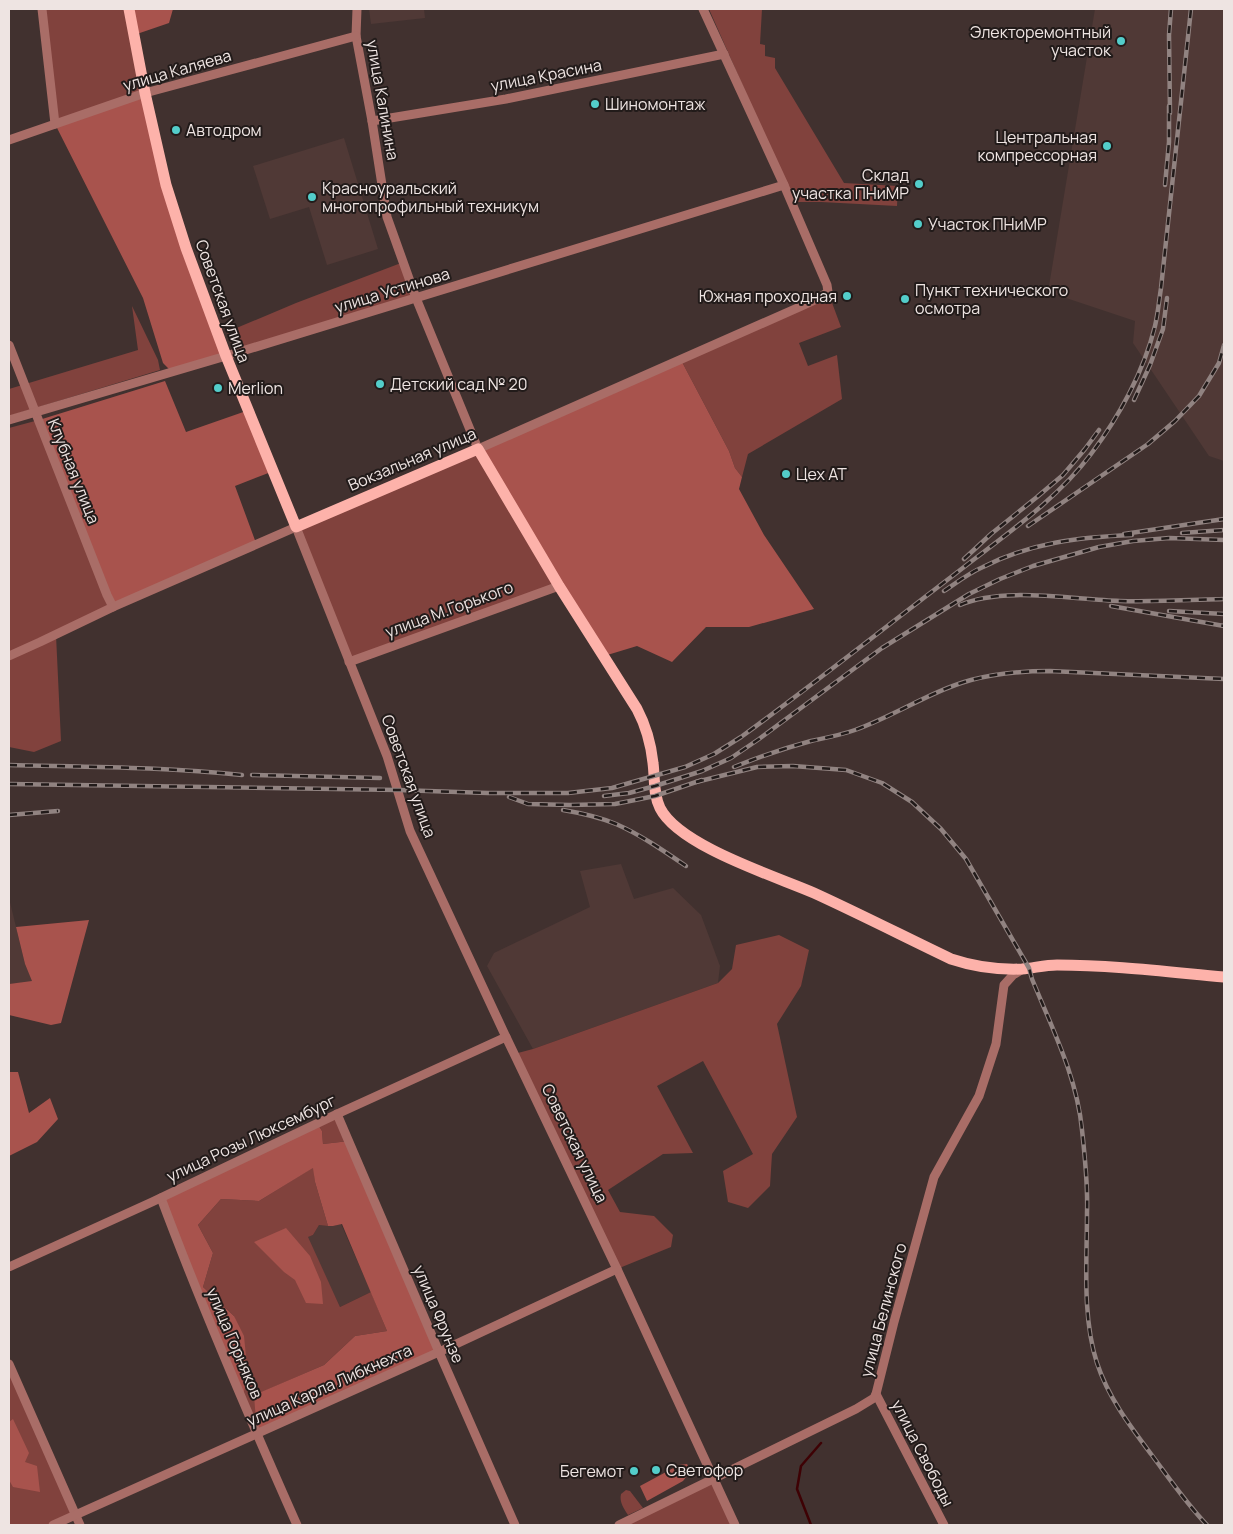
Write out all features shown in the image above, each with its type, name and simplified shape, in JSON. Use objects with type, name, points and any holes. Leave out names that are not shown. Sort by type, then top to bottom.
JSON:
[{"type":"main road","name":"Советская улица","points":[[129,9],[145,93],[166,185],[186,248],[226,356],[296,528]]},
{"type":"main road","name":"Вокзальная улица","points":[[296,528],[478,449]]},
{"type":"main road","points":[[478,449],[640,714],[647,729],[653,761],[655,796],[660,808],[674,825],[686,834],[719,854],[815,893],[951,959],[974,966],[1023,969],[1055,965],[1149,970],[1224,977]]},
{"type":"street","points":[[42,9],[56,124]]},
{"type":"street","name":"улица Калинина","points":[[357,9],[356,36],[387,217],[416,298],[478,449]]},
{"type":"street","points":[[703,9],[784,185]]},
{"type":"street","name":"улица Каляева","points":[[9,140],[145,93],[356,36]]},
{"type":"street","name":"улица Красина","points":[[372,121],[506,99],[724,54]]},
{"type":"street","name":"Вокзальная улица","points":[[478,449],[795,309],[828,292],[827,285],[784,185]]},
{"type":"street","name":"улица Устинова","points":[[9,420],[226,356],[784,185]]},
{"type":"street","name":"Клубная улица","points":[[9,346],[107,596],[113,607]]},
{"type":"street","name":"Вокзальная улица","points":[[9,656],[113,607],[296,528]]},
{"type":"street","name":"Советская улица","points":[[296,528],[387,756],[410,831],[617,1269],[735,1525]]},
{"type":"street","name":"улица М.Горького","points":[[349,662],[560,586]]},
{"type":"street","name":"улица Белинского","points":[[619,1525],[856,1409],[874,1398],[934,1177],[979,1096],[996,1044],[1004,985],[1013,974],[1023,969]]},
{"type":"street","name":"улица Розы Люксембург","points":[[9,1267],[506,1037]]},
{"type":"street","name":"улица Фрунзе","points":[[337,1114],[439,1352],[516,1525]]},
{"type":"street","name":"улица Горняков","points":[[160,1198],[184,1261],[297,1525]]},
{"type":"street","name":"улица Карла Либкнехта","points":[[52,1525],[439,1352],[617,1269]]},
{"type":"street","points":[[9,1364],[80,1525]]},
{"type":"street","name":"улица Свободы","points":[[876,1394],[944,1525]]},
{"type":"shaded area","points":[[42,9],[129,9],[145,93],[55,124]]},
{"type":"shaded area","points":[[129,9],[173,9],[169,23],[134,35]]},
{"type":"shaded area","points":[[369,9],[424,9],[425,18],[371,24]]},
{"type":"shaded area","points":[[709,9],[762,9],[760,44],[765,45],[765,56],[775,58],[775,68],[844,183],[898,186],[897,206],[794,202]]},
{"type":"shaded area","points":[[1095,9],[1224,9],[1224,461],[1209,456],[1133,343],[1135,321],[1048,292]]},
{"type":"shaded area","points":[[145,93],[166,185],[226,357],[169,369],[163,363],[143,298],[55,124]]},
{"type":"shaded area","name":"Красноуральский многопрофильный техникум","points":[[344,138],[378,249],[327,265],[309,207],[270,219],[253,166]]},
{"type":"shaded area","points":[[401,263],[412,296],[235,351],[227,332],[296,303]]},
{"type":"shaded area","points":[[828,292],[841,327],[799,343],[808,366],[837,355],[842,399],[748,454],[742,477],[735,468],[729,451],[681,360]]},
{"type":"shaded area","points":[[132,306],[158,360],[160,370],[9,416],[9,389],[138,350]]},
{"type":"shaded area","points":[[681,360],[729,451],[735,468],[742,477],[739,489],[764,535],[814,609],[749,627],[706,627],[672,662],[637,646],[604,656],[478,449]]},
{"type":"shaded area","points":[[165,381],[186,432],[249,410],[271,472],[235,486],[256,543],[113,607],[39,420]]},
{"type":"shaded area","points":[[35,421],[113,607],[56,635],[61,741],[34,752],[9,747],[9,428]]},
{"type":"shaded area","points":[[478,449],[559,586],[349,662],[296,527]]},
{"type":"shaded area","points":[[621,864],[634,899],[673,888],[701,915],[720,966],[718,983],[533,1049],[487,966],[494,953],[590,907],[580,871]]},
{"type":"shaded area","points":[[9,898],[25,964],[33,982],[9,984]]},
{"type":"shaded area","points":[[89,920],[61,1023],[51,1025],[9,1015],[9,984],[32,981],[25,964],[16,927]]},
{"type":"shaded area","points":[[779,935],[809,950],[801,986],[777,1024],[797,1117],[772,1154],[770,1186],[748,1208],[728,1202],[723,1171],[753,1154],[703,1061],[657,1086],[693,1153],[663,1154],[608,1190],[620,1212],[654,1216],[673,1235],[671,1247],[617,1269],[514,1054],[533,1049],[718,983],[732,969],[736,945]]},
{"type":"shaded area","points":[[9,1072],[18,1072],[29,1113],[50,1098],[58,1119],[37,1142],[9,1156]]},
{"type":"shaded area","points":[[337,1114],[349,1141],[323,1144],[322,1131],[317,1123]]},
{"type":"shaded area","points":[[317,1123],[322,1131],[323,1144],[349,1141],[439,1352],[257,1434],[254,1395],[324,1365],[355,1336],[387,1331],[342,1224],[328,1226],[315,1182],[313,1168],[259,1201],[221,1199],[198,1225],[213,1253],[203,1287],[234,1316],[244,1336],[248,1377],[242,1398],[161,1198]]},
{"type":"shaded area","points":[[314,1167],[315,1182],[328,1226],[319,1225],[313,1235],[308,1237],[340,1307],[371,1292],[387,1331],[355,1336],[324,1365],[255,1395],[257,1434],[242,1398],[234,1316],[203,1287],[213,1253],[198,1225],[221,1199],[259,1201]]},
{"type":"shaded area","points":[[341,1224],[371,1292],[340,1307],[307,1237],[313,1235],[319,1225],[333,1226]]},
{"type":"shaded area","points":[[286,1228],[310,1256],[321,1282],[323,1304],[306,1303],[295,1280],[284,1272],[254,1242]]},
{"type":"shaded area","points":[[14,1376],[75,1515],[53,1525],[9,1525],[9,1378]]},
{"type":"shaded area","points":[[13,1419],[29,1453],[25,1462],[37,1466],[40,1492],[13,1487],[9,1480],[9,1422]]},
{"type":"shaded area","points":[[687,1464],[691,1471],[683,1481],[647,1501],[640,1486],[679,1465]]},
{"type":"shaded area","points":[[713,1479],[735,1525],[619,1525]]},
{"type":"shaded area","points":[[626,1490],[630,1491],[643,1508],[628,1515],[621,1500],[621,1494]]},
{"type":"waterway","points":[[811,1525],[797,1489],[801,1466],[821,1443]]},
{"type":"railway","points":[[1170,113],[1169,35],[1171,9]]},
{"type":"railway","points":[[9,784],[568,793],[612,788],[685,767],[714,754],[741,737],[1045,503],[1091,454],[1121,409],[1144,360],[1156,321],[1191,9]]},
{"type":"railway","points":[[1165,185],[1169,142],[1169,106]]},
{"type":"railway","points":[[1134,400],[1150,365],[1163,329],[1167,298]]},
{"type":"railway","points":[[1028,526],[1148,444],[1175,421],[1199,396],[1219,363],[1224,345]]},
{"type":"railway","points":[[964,559],[991,534],[1063,475],[1099,430]]},
{"type":"railway","points":[[1124,534],[1224,519]]},
{"type":"railway","points":[[1182,533],[1224,530]]},
{"type":"railway","points":[[944,591],[978,569],[1019,552],[1055,543],[1093,537],[1132,535]]},
{"type":"railway","points":[[604,796],[629,793],[655,786],[702,771],[731,758],[882,648],[969,594],[1000,579],[1033,566],[1099,547],[1133,541],[1169,538],[1224,540]]},
{"type":"railway","points":[[960,605],[977,599],[1017,595],[1120,601],[1224,599]]},
{"type":"railway","points":[[1111,606],[1224,626]]},
{"type":"railway","points":[[1169,611],[1224,614]]},
{"type":"railway","points":[[734,767],[811,741],[855,730],[941,690],[971,680],[991,676],[1020,672],[1050,671],[1224,679]]},
{"type":"railway","points":[[9,765],[155,769],[242,775]]},
{"type":"railway","points":[[696,782],[757,767],[793,766],[846,770],[882,783],[912,802],[941,829],[966,859],[1029,968],[1063,1053],[1075,1091],[1082,1130],[1087,1182],[1087,1308],[1092,1345],[1097,1363],[1107,1388],[1128,1422],[1178,1490],[1207,1525]]},
{"type":"railway","points":[[252,775],[380,778]]},
{"type":"railway","points":[[509,797],[528,804],[615,804],[655,796],[702,780]]},
{"type":"railway","points":[[563,810],[603,819],[625,828],[686,866]]},
{"type":"railway","points":[[9,815],[58,811]]},
{"type":"place","name":"Электоремонтный участок","points":[[1121,41]]},
{"type":"place","name":"Шиномонтаж","points":[[595,104]]},
{"type":"place","name":"Автодром","points":[[176,130]]},
{"type":"place","name":"Центральная компрессорная","points":[[1107,146]]},
{"type":"place","name":"Склад участка ПНиМР","points":[[919,184]]},
{"type":"place","name":"Красноуральский многопрофильный техникум","points":[[312,197]]},
{"type":"place","name":"Участок ПНиМР","points":[[918,224]]},
{"type":"place","name":"Южная проходная","points":[[847,296]]},
{"type":"place","name":"Пункт технического осмотра","points":[[905,299]]},
{"type":"place","name":"Детский сад № 20","points":[[380,384]]},
{"type":"place","name":"Merlion","points":[[218,388]]},
{"type":"place","name":"Цех АТ","points":[[786,474]]},
{"type":"place","name":"Светофор","points":[[656,1470]]},
{"type":"place","name":"Бегемот","points":[[634,1471]]}]
